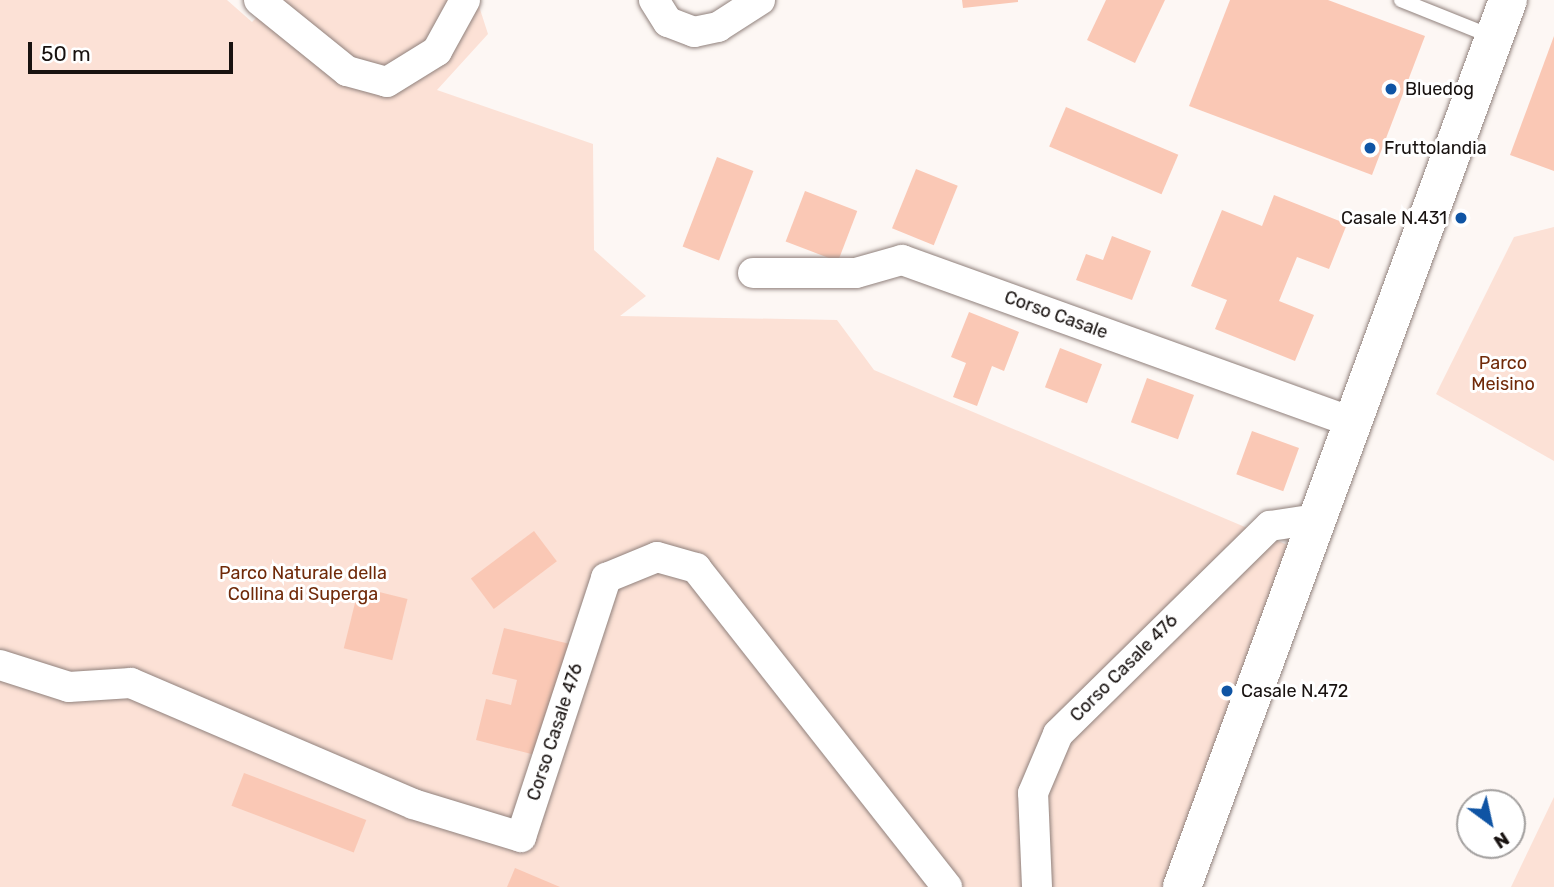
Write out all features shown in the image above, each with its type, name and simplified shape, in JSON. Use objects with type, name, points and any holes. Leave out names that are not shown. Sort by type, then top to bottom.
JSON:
[{"type":"main road","points":[[1182,887],[1508,0]]},
{"type":"street","points":[[259,0],[346,71],[387,82],[437,51],[465,0]]},
{"type":"street","points":[[654,0],[668,22],[694,32],[718,27],[760,0]]},
{"type":"street","name":"Corso Casale","points":[[752,273],[856,273],[902,260],[1353,422]]},
{"type":"street","name":"Corso Casale 476","points":[[1037,887],[1033,793],[1058,734],[1270,526],[1317,519]]},
{"type":"street","name":"Corso Casale 476","points":[[0,666],[69,687],[131,682],[413,804],[521,837],[606,578],[657,557],[696,569],[947,887]]},
{"type":"lane","points":[[1401,0],[1494,37]]},
{"type":"green space","name":"Parco Naturale della Collina di Superga","points":[[0,0],[227,0],[252,22],[274,0],[477,0],[488,34],[437,90],[593,144],[594,250],[646,296],[620,316],[837,320],[874,370],[1290,546],[1164,887],[0,887]]},
{"type":"green space","name":"Parco Meisino","points":[[1554,227],[1554,461],[1436,394],[1514,237]]},
{"type":"green space","points":[[1554,797],[1554,887],[1511,887]]},
{"type":"building","points":[[962,0],[1018,0],[1018,2],[963,8]]},
{"type":"building","points":[[1106,0],[1165,0],[1135,63],[1087,40]]},
{"type":"building","points":[[1230,0],[1328,0],[1425,36],[1372,175],[1189,106]]},
{"type":"building","points":[[1554,36],[1554,171],[1510,155]]},
{"type":"building","points":[[1066,107],[1178,155],[1162,194],[1049,147]]},
{"type":"building","points":[[717,157],[753,171],[719,261],[683,247]]},
{"type":"building","points":[[916,169],[958,186],[934,245],[892,228]]},
{"type":"building","points":[[805,191],[857,211],[838,261],[786,241]]},
{"type":"building","points":[[1274,195],[1347,224],[1329,269],[1297,257],[1279,301],[1314,315],[1295,361],[1215,329],[1227,300],[1191,286],[1222,210],[1262,226]]},
{"type":"building","points":[[1112,236],[1151,251],[1132,300],[1076,280],[1086,254],[1103,260]]},
{"type":"building","points":[[969,312],[1019,332],[1004,371],[992,366],[977,406],[953,397],[966,363],[951,357]]},
{"type":"building","points":[[1060,348],[1102,364],[1087,403],[1045,387]]},
{"type":"building","points":[[1147,378],[1194,395],[1178,439],[1131,422]]},
{"type":"building","points":[[1252,431],[1299,448],[1283,491],[1236,474]]},
{"type":"building","points":[[534,531],[557,561],[494,609],[471,579]]},
{"type":"building","points":[[359,587],[408,599],[392,660],[344,648]]},
{"type":"building","points":[[504,628],[570,644],[543,757],[476,740],[486,699],[511,705],[517,680],[492,674]]},
{"type":"building","points":[[244,773],[366,820],[354,853],[231,806]]},
{"type":"building","points":[[515,868],[560,887],[507,887]]},
{"type":"place","name":"Bluedog","points":[[1391,89]]},
{"type":"place","name":"Fruttolandia","points":[[1370,148]]},
{"type":"place","name":"Casale N.431","points":[[1461,218]]},
{"type":"place","name":"Casale N.472","points":[[1227,691]]}]
